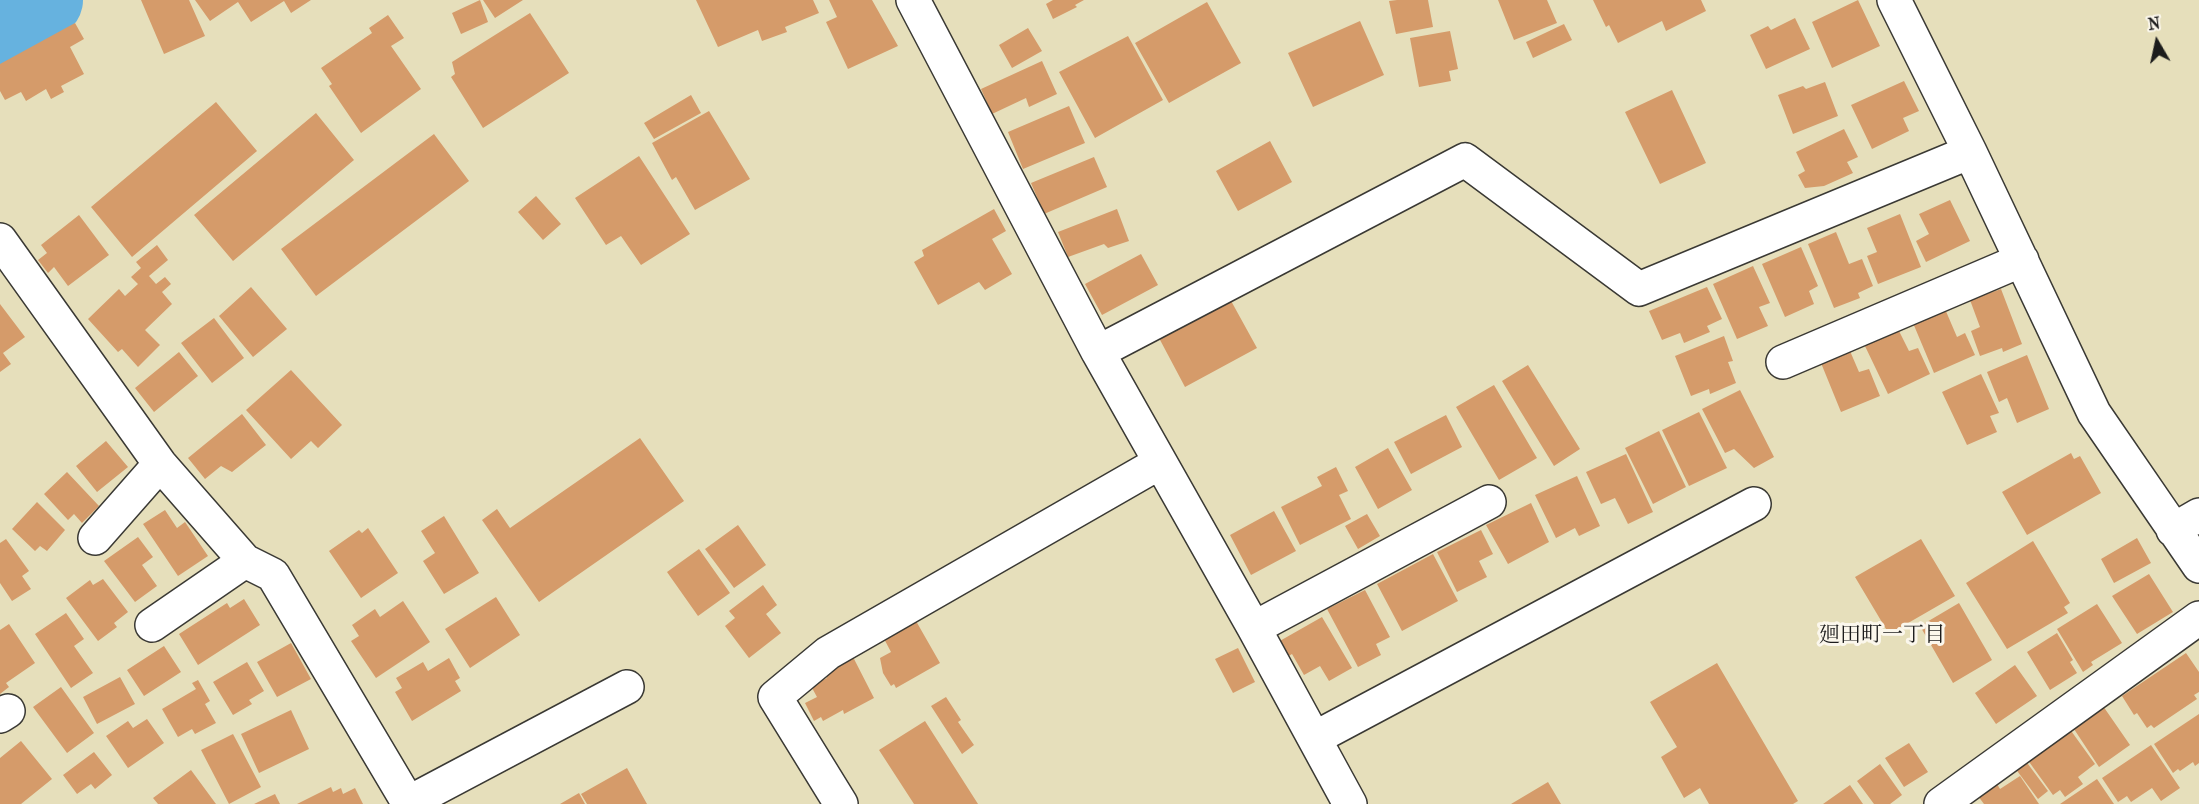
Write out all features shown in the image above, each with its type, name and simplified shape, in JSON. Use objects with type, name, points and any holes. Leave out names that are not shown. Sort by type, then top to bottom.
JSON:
[{"type":"street","points":[[913,0],[1098,352],[1254,628],[1350,804]]},
{"type":"street","points":[[1894,0],[1970,152],[2094,412],[2186,522],[2199,566]]},
{"type":"street","points":[[1098,352],[1465,160],[1640,289],[1970,152]]},
{"type":"street","points":[[0,240],[160,464],[244,561],[273,575],[408,803],[627,687]]},
{"type":"street","points":[[1783,362],[2022,260]]},
{"type":"street","points":[[841,804],[775,697],[828,653],[1159,463]]},
{"type":"street","points":[[95,538],[160,464]]},
{"type":"street","points":[[1254,628],[1489,502]]},
{"type":"street","points":[[1315,738],[1754,504]]},
{"type":"street","points":[[152,625],[244,561]]},
{"type":"street","points":[[1947,802],[2199,618]]},
{"type":"building","points":[[141,0],[189,0],[205,36],[164,54]]},
{"type":"building","points":[[195,0],[311,0],[291,13],[284,1],[251,22],[238,2],[210,21]]},
{"type":"building","points":[[480,0],[488,22],[461,34],[452,13]]},
{"type":"building","points":[[483,0],[523,0],[495,18]]},
{"type":"building","points":[[696,0],[813,0],[819,13],[785,27],[787,32],[762,41],[758,30],[718,47]]},
{"type":"building","points":[[829,0],[872,0],[898,46],[848,69],[826,22],[837,17]]},
{"type":"building","points":[[1053,0],[1084,0],[1075,5],[1077,7],[1053,19],[1046,4]]},
{"type":"building","points":[[1428,0],[1433,27],[1396,34],[1389,1]]},
{"type":"building","points":[[1498,0],[1547,0],[1557,23],[1514,40]]},
{"type":"building","points":[[1593,0],[1701,0],[1706,11],[1666,31],[1662,21],[1618,43],[1609,25],[1606,27]]},
{"type":"building","points":[[1858,0],[1880,46],[1832,68],[1812,22]]},
{"type":"building","points":[[1207,2],[1241,63],[1169,103],[1135,43]]},
{"type":"building","points":[[530,13],[569,73],[483,128],[451,77],[455,74],[452,62]]},
{"type":"building","points":[[388,15],[404,38],[391,46],[421,89],[361,133],[329,86],[332,84],[321,68],[372,33],[369,28]]},
{"type":"building","points":[[1795,18],[1810,49],[1766,69],[1750,35],[1768,26],[1771,30]]},
{"type":"building","points":[[1360,21],[1384,75],[1313,107],[1288,53]]},
{"type":"building","points":[[75,23],[84,39],[70,47],[84,74],[61,86],[64,92],[51,99],[46,89],[26,101],[21,92],[5,100],[0,91],[0,64]]},
{"type":"building","points":[[1564,24],[1572,40],[1533,58],[1526,42]]},
{"type":"building","points":[[1028,28],[1042,51],[1012,68],[999,45]]},
{"type":"building","points":[[1450,31],[1458,69],[1449,71],[1451,81],[1419,87],[1410,38]]},
{"type":"building","points":[[1128,36],[1163,100],[1095,138],[1059,72]]},
{"type":"building","points":[[1042,61],[1057,94],[1029,107],[1026,98],[992,114],[981,89]]},
{"type":"building","points":[[1904,81],[1919,111],[1903,118],[1909,131],[1872,149],[1851,105]]},
{"type":"building","points":[[1825,82],[1838,116],[1793,134],[1778,95],[1803,86],[1806,89]]},
{"type":"building","points":[[1672,90],[1706,163],[1660,184],[1625,112]]},
{"type":"building","points":[[691,95],[701,113],[654,139],[644,123]]},
{"type":"building","points":[[216,102],[257,151],[132,257],[91,207]]},
{"type":"building","points":[[1069,106],[1085,143],[1023,169],[1008,132]]},
{"type":"building","points":[[709,111],[750,179],[695,210],[676,177],[672,180],[652,143]]},
{"type":"building","points":[[316,113],[354,160],[233,261],[194,215]]},
{"type":"building","points":[[1844,129],[1858,157],[1847,162],[1853,173],[1824,186],[1805,188],[1798,175],[1805,171],[1796,152]]},
{"type":"building","points":[[434,134],[469,181],[316,296],[281,249]]},
{"type":"building","points":[[1270,141],[1292,182],[1238,211],[1216,171]]},
{"type":"building","points":[[639,156],[690,234],[641,265],[621,236],[606,245],[575,198]]},
{"type":"building","points":[[1094,157],[1107,187],[1044,214],[1031,183]]},
{"type":"building","points":[[536,196],[561,224],[543,240],[518,212]]},
{"type":"building","points":[[1950,200],[1970,241],[1926,262],[1916,241],[1929,234],[1919,214]]},
{"type":"building","points":[[994,209],[1006,231],[992,239],[1012,274],[985,290],[979,282],[938,305],[914,262],[924,256],[922,250]]},
{"type":"building","points":[[1117,209],[1129,241],[1108,248],[1104,244],[1068,257],[1058,232]]},
{"type":"building","points":[[1900,214],[1921,267],[1878,284],[1867,256],[1877,252],[1867,228]]},
{"type":"building","points":[[79,215],[109,255],[68,286],[54,267],[48,273],[38,260],[47,253],[41,245]]},
{"type":"building","points":[[1836,232],[1849,264],[1862,259],[1873,286],[1858,293],[1860,298],[1834,308],[1808,244]]},
{"type":"building","points":[[157,245],[168,260],[149,276],[156,284],[165,277],[171,284],[162,292],[172,304],[145,330],[160,345],[138,367],[122,349],[118,352],[88,319],[119,289],[125,296],[138,284],[131,277],[141,268],[136,262]]},
{"type":"building","points":[[1801,247],[1818,286],[1809,291],[1814,304],[1785,317],[1762,264]]},
{"type":"building","points":[[1141,254],[1158,285],[1102,315],[1085,284]]},
{"type":"building","points":[[1753,266],[1770,303],[1759,307],[1768,326],[1737,339],[1713,284]]},
{"type":"building","points":[[251,287],[287,329],[253,357],[219,316]]},
{"type":"building","points":[[1707,287],[1722,319],[1707,326],[1710,332],[1684,343],[1680,333],[1662,340],[1649,311]]},
{"type":"building","points":[[2001,289],[2022,344],[2003,352],[2002,348],[1980,356],[1971,331],[1980,327],[1970,300]]},
{"type":"building","points":[[1230,299],[1257,348],[1185,387],[1159,338]]},
{"type":"building","points":[[0,304],[25,337],[3,353],[11,364],[0,372]]},
{"type":"building","points":[[1945,309],[1957,337],[1965,333],[1975,355],[1934,373],[1913,323]]},
{"type":"building","points":[[214,318],[244,358],[212,383],[181,343]]},
{"type":"building","points":[[1897,327],[1909,351],[1918,348],[1930,374],[1888,394],[1864,344]]},
{"type":"building","points":[[1724,336],[1733,361],[1728,362],[1736,383],[1710,394],[1709,389],[1691,396],[1675,356]]},
{"type":"building","points":[[1850,351],[1859,372],[1869,369],[1880,396],[1841,412],[1821,363]]},
{"type":"building","points":[[179,352],[198,376],[154,412],[135,388]]},
{"type":"building","points":[[2027,355],[2049,409],[2017,423],[2007,398],[1999,402],[1987,372]]},
{"type":"building","points":[[1528,365],[1580,449],[1554,466],[1502,381]]},
{"type":"building","points":[[291,370],[342,425],[318,448],[311,441],[291,459],[246,410]]},
{"type":"building","points":[[1981,374],[1999,413],[1990,416],[1997,432],[1967,445],[1942,392]]},
{"type":"building","points":[[1494,385],[1537,458],[1499,480],[1456,407]]},
{"type":"building","points":[[1740,390],[1774,457],[1754,468],[1734,449],[1725,453],[1702,409]]},
{"type":"building","points":[[1699,412],[1727,468],[1689,486],[1662,430]]},
{"type":"building","points":[[242,414],[266,445],[232,472],[221,466],[205,479],[188,458]]},
{"type":"building","points":[[1446,415],[1462,447],[1411,474],[1394,442]]},
{"type":"building","points":[[1659,431],[1686,487],[1653,504],[1625,448]]},
{"type":"building","points":[[640,438],[684,501],[539,602],[482,520],[497,509],[510,528]]},
{"type":"building","points":[[106,441],[128,467],[97,492],[76,466]]},
{"type":"building","points":[[1388,448],[1412,490],[1378,509],[1355,467]]},
{"type":"building","points":[[2071,453],[2074,459],[2080,456],[2101,493],[2027,535],[2002,492]]},
{"type":"building","points":[[1626,454],[1653,512],[1628,524],[1615,498],[1601,504],[1586,472]]},
{"type":"building","points":[[1336,467],[1348,491],[1339,495],[1351,519],[1300,545],[1281,507],[1322,486],[1317,477]]},
{"type":"building","points":[[67,472],[99,506],[82,523],[74,514],[68,520],[44,494]]},
{"type":"building","points":[[1577,476],[1600,526],[1579,536],[1575,528],[1556,538],[1535,495]]},
{"type":"building","points":[[37,502],[65,530],[47,551],[40,546],[35,551],[12,529]]},
{"type":"building","points":[[1531,503],[1549,542],[1508,564],[1486,525]]},
{"type":"building","points":[[165,510],[177,528],[185,522],[208,556],[178,576],[143,524]]},
{"type":"building","points":[[1274,511],[1296,551],[1251,575],[1230,535]]},
{"type":"building","points":[[1367,514],[1380,536],[1358,549],[1345,526]]},
{"type":"building","points":[[444,516],[479,573],[444,594],[423,561],[435,553],[421,531]]},
{"type":"building","points":[[738,525],[766,565],[734,588],[705,549]]},
{"type":"building","points":[[368,528],[398,573],[361,598],[329,551],[359,530],[362,533]]},
{"type":"building","points":[[1481,530],[1493,554],[1479,561],[1487,577],[1457,592],[1437,552]]},
{"type":"building","points":[[138,537],[153,557],[142,565],[157,586],[135,602],[104,561]]},
{"type":"building","points":[[2137,538],[2151,563],[2114,583],[2101,559]]},
{"type":"building","points":[[6,539],[29,571],[22,576],[31,589],[12,601],[0,583],[0,543]]},
{"type":"building","points":[[1921,539],[1955,596],[1889,634],[1855,577]]},
{"type":"building","points":[[2033,541],[2070,603],[2064,607],[2068,613],[2007,649],[1966,583]]},
{"type":"building","points":[[699,549],[730,593],[698,616],[667,572]]},
{"type":"building","points":[[1433,554],[1458,601],[1402,631],[1377,584]]},
{"type":"building","points":[[2149,574],[2173,612],[2137,634],[2112,596]]},
{"type":"building","points":[[103,579],[128,612],[114,623],[117,627],[98,641],[66,598],[90,580],[93,585]]},
{"type":"building","points":[[763,585],[777,605],[766,614],[781,633],[749,658],[725,626],[735,618],[729,611]]},
{"type":"building","points":[[1365,590],[1390,637],[1376,644],[1381,655],[1358,667],[1327,609]]},
{"type":"building","points":[[496,597],[520,635],[470,668],[445,629]]},
{"type":"building","points":[[244,599],[260,625],[198,665],[179,634],[227,603],[230,608]]},
{"type":"building","points":[[403,601],[430,642],[376,678],[351,641],[359,636],[352,625],[375,609],[380,617]]},
{"type":"building","points":[[1959,603],[1992,660],[1953,683],[1920,626]]},
{"type":"building","points":[[2097,604],[2122,643],[2091,662],[2093,665],[2083,672],[2057,629]]},
{"type":"building","points":[[66,613],[84,639],[74,646],[93,673],[71,688],[35,634]]},
{"type":"building","points":[[1322,617],[1352,668],[1329,681],[1320,666],[1304,675],[1292,654],[1287,657],[1278,642]]},
{"type":"building","points":[[916,621],[940,663],[896,688],[894,684],[891,686],[883,673],[880,658],[891,652],[882,635]]},
{"type":"building","points":[[9,624],[35,663],[6,683],[9,687],[0,694],[0,630]]},
{"type":"building","points":[[2057,633],[2073,660],[2070,662],[2077,673],[2050,690],[2027,652]]},
{"type":"building","points":[[291,643],[311,679],[277,697],[257,662]]},
{"type":"building","points":[[164,646],[181,672],[144,696],[127,670]]},
{"type":"building","points":[[1238,648],[1255,682],[1233,693],[1215,659]]},
{"type":"building","points":[[2186,653],[2199,672],[2199,692],[2194,695],[2197,699],[2154,728],[2151,725],[2147,728],[2137,713],[2134,715],[2122,696]]},
{"type":"building","points":[[853,657],[874,698],[844,714],[843,710],[823,721],[821,717],[814,721],[805,703],[817,697],[811,686],[827,678],[824,672]]},
{"type":"building","points":[[449,658],[460,678],[455,681],[461,691],[412,721],[395,692],[402,688],[396,678],[423,662],[428,671]]},
{"type":"building","points":[[247,662],[264,691],[249,700],[252,704],[233,715],[213,682]]},
{"type":"building","points":[[1717,663],[1798,801],[1793,804],[1709,804],[1700,788],[1684,798],[1661,757],[1677,747],[1650,702]]},
{"type":"building","points":[[2015,665],[2037,696],[1996,724],[1975,693]]},
{"type":"building","points":[[120,677],[135,704],[97,724],[83,697]]},
{"type":"building","points":[[198,680],[210,701],[205,704],[216,723],[195,734],[192,729],[178,737],[162,709],[196,689],[192,683]]},
{"type":"building","points":[[61,687],[94,733],[67,753],[33,707]]},
{"type":"building","points":[[946,697],[961,720],[958,722],[974,745],[962,754],[931,706]]},
{"type":"building","points":[[2103,706],[2130,745],[2099,767],[2072,726]]},
{"type":"building","points":[[291,710],[309,749],[259,773],[241,734]]},
{"type":"building","points":[[2199,714],[2199,763],[2195,766],[2193,762],[2173,773],[2154,744]]},
{"type":"building","points":[[147,719],[164,743],[128,768],[106,736],[128,721],[133,728]]},
{"type":"building","points":[[925,721],[978,804],[914,804],[879,750]]},
{"type":"building","points":[[2069,728],[2095,764],[2078,777],[2083,784],[2065,797],[2060,790],[2053,795],[2027,759]]},
{"type":"building","points":[[233,734],[261,787],[229,804],[201,750]]},
{"type":"building","points":[[21,741],[52,779],[21,804],[0,804],[0,758]]},
{"type":"building","points":[[1909,743],[1928,772],[1904,787],[1885,758]]},
{"type":"building","points":[[2151,745],[2180,788],[2161,801],[2152,788],[2131,802],[2127,796],[2118,802],[2102,778]]},
{"type":"building","points":[[94,752],[112,775],[95,789],[91,784],[77,794],[63,775]]},
{"type":"building","points":[[2025,760],[2048,791],[2038,799],[2015,768]]},
{"type":"building","points":[[1880,764],[1902,795],[1890,804],[1874,804],[1857,781]]},
{"type":"building","points":[[627,768],[647,804],[587,804],[581,794]]},
{"type":"building","points":[[191,770],[216,804],[158,804],[153,798]]},
{"type":"building","points":[[2020,776],[2039,804],[1984,804],[1978,796],[1997,784],[2000,789]]},
{"type":"building","points":[[2097,779],[2114,804],[2060,804]]},
{"type":"building","points":[[1548,782],[1561,804],[1511,804]]},
{"type":"building","points":[[1850,785],[1863,804],[1823,804]]},
{"type":"building","points":[[331,787],[333,792],[341,788],[343,794],[355,788],[363,804],[297,804]]},
{"type":"building","points":[[579,793],[585,804],[560,804]]},
{"type":"building","points":[[275,794],[280,804],[254,804]]},
{"type":"waterway","points":[[0,30],[45,0]]},
{"type":"district","name":"廻田町一丁目","points":[[1882,636]]}]
